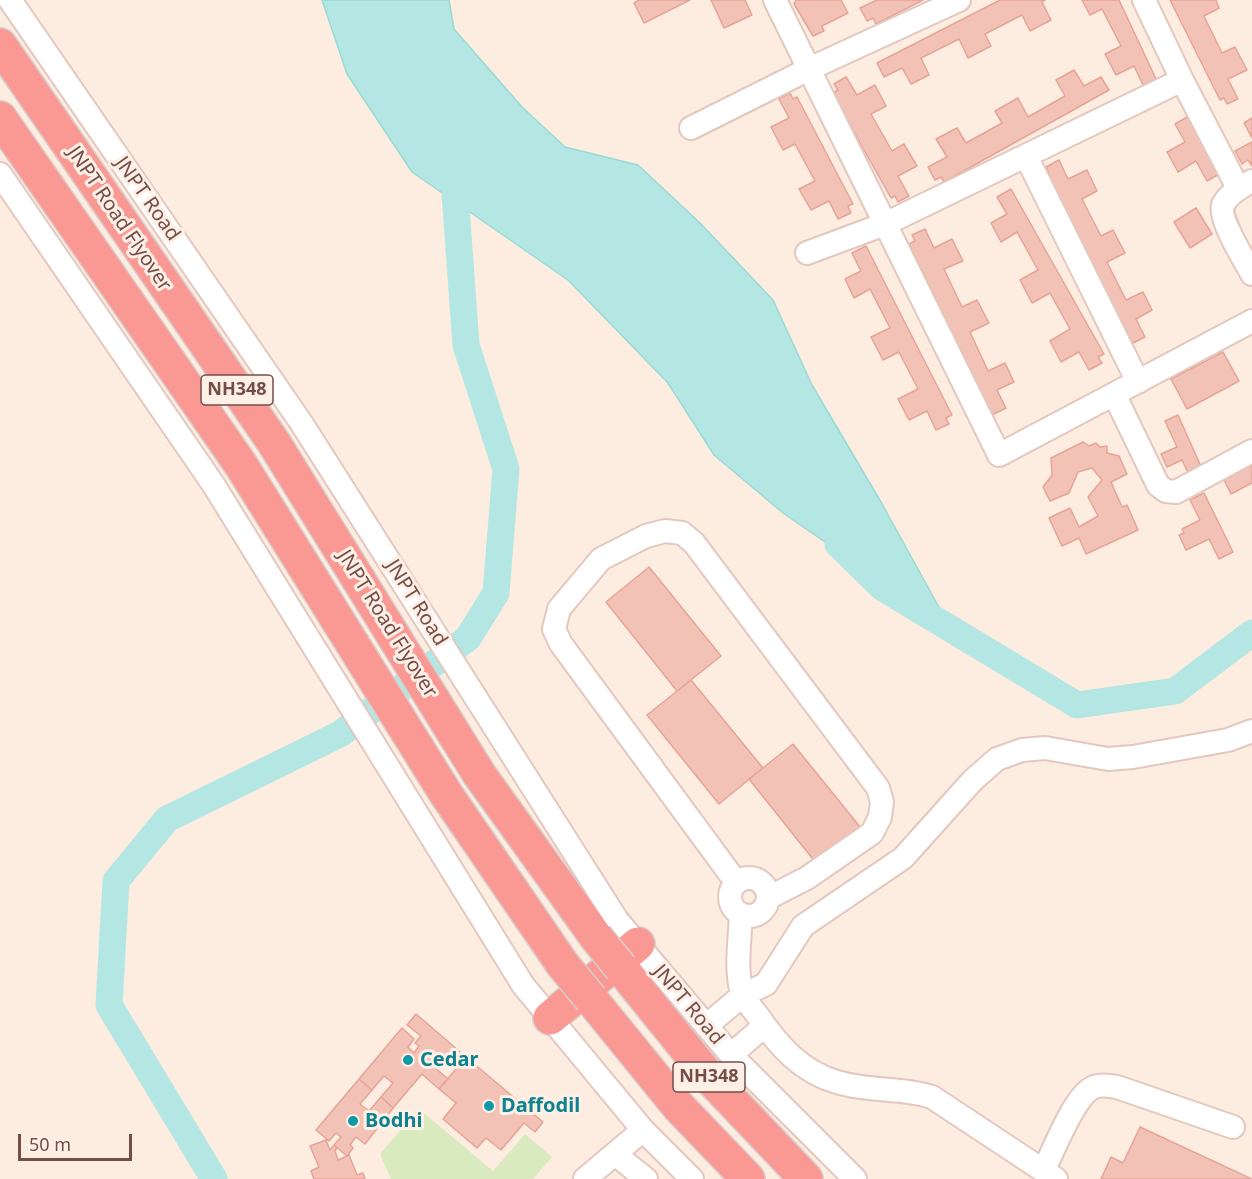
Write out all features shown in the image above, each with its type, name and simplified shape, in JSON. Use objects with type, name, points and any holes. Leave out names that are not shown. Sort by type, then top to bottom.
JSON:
[{"type":"highway","name":"JNPT Road Flyover","points":[[0,45],[273,443],[479,774],[596,937],[629,956],[709,1077],[806,1179]]},
{"type":"highway","name":"JNPT Road Flyover","points":[[0,118],[241,465],[426,762],[563,964],[678,1106],[748,1179]]},
{"type":"highway","points":[[550,1018],[629,956]]},
{"type":"street","name":"JNPT Road","points":[[10,0],[302,424],[416,602],[510,755],[617,920],[629,956],[706,1026],[730,1055],[855,1179]]},
{"type":"street","points":[[31,0],[32,31]]},
{"type":"street","points":[[775,0],[999,455],[1252,321]]},
{"type":"street","points":[[691,128],[809,69],[959,0]]},
{"type":"street","points":[[1144,0],[1182,80],[1245,185],[1223,205],[1223,216],[1252,274]]},
{"type":"street","points":[[807,253],[885,224],[1182,80]]},
{"type":"street","points":[[1026,156],[1138,381]]},
{"type":"street","points":[[0,174],[213,484],[523,985],[643,1130],[692,1179]]},
{"type":"street","points":[[1114,394],[1158,485],[1166,491],[1176,492],[1252,452]]},
{"type":"street","points":[[736,882],[561,644],[554,629],[559,609],[601,559],[646,536],[665,531],[682,533],[694,543],[878,788],[882,802],[880,817],[872,832],[807,878],[768,898]]},
{"type":"street","points":[[706,1026],[743,995],[766,984],[803,926],[903,858],[973,780],[997,759],[1022,750],[1046,748],[1108,759],[1133,757],[1228,740],[1252,731]]},
{"type":"street","points":[[742,878],[754,878],[765,885],[767,904],[759,914],[741,914],[735,910],[730,899],[736,882],[742,878]]},
{"type":"street","points":[[741,914],[739,966],[743,995],[764,1026],[788,1055],[817,1075],[838,1083],[888,1091],[909,1089],[932,1097],[1050,1175],[1076,1106],[1087,1090],[1097,1085],[1118,1087],[1233,1127]]},
{"type":"street","points":[[730,1055],[764,1026]]},
{"type":"street","points":[[585,1179],[643,1130]]},
{"type":"street","points":[[615,1154],[646,1179]]},
{"type":"green space","points":[[419,1109],[493,1171],[525,1134],[552,1157],[533,1179],[391,1179],[380,1154]]},
{"type":"water","points":[[322,0],[449,0],[454,29],[522,107],[565,147],[638,165],[700,223],[773,300],[812,385],[881,502],[951,629],[783,513],[714,455],[668,383],[568,280],[412,172],[347,74]]},
{"type":"building","points":[[639,0],[690,0],[644,23],[634,3]]},
{"type":"building","points":[[711,0],[745,0],[752,15],[724,28]]},
{"type":"building","points":[[796,0],[841,0],[848,13],[822,26],[824,31],[813,36],[794,4]]},
{"type":"building","points":[[877,0],[923,0],[876,24],[873,18],[867,21],[860,8]]},
{"type":"building","points":[[1000,0],[1045,0],[1042,2],[1051,20],[1030,31],[1022,15],[985,34],[991,46],[968,58],[959,39],[921,58],[929,75],[911,84],[902,68],[884,77],[877,63]]},
{"type":"building","points":[[1082,0],[1119,0],[1156,79],[1143,85],[1134,66],[1116,75],[1105,54],[1121,46],[1102,9],[1090,15]]},
{"type":"building","points":[[1170,0],[1216,0],[1219,8],[1204,16],[1222,53],[1235,47],[1247,70],[1228,79],[1238,99],[1227,104],[1224,98],[1220,100]]},
{"type":"building","points":[[1074,70],[1084,86],[1101,77],[1109,90],[944,182],[941,177],[935,180],[928,167],[947,157],[936,139],[957,128],[966,143],[1002,123],[995,111],[1018,98],[1028,117],[1065,96],[1056,80]]},
{"type":"building","points":[[846,77],[857,95],[875,85],[886,106],[871,114],[892,151],[904,144],[917,166],[898,176],[909,196],[898,202],[895,196],[891,198],[832,93],[838,90],[834,84]]},
{"type":"building","points":[[790,93],[793,99],[797,97],[853,204],[848,206],[851,213],[838,219],[829,201],[811,210],[799,189],[815,181],[795,144],[783,150],[771,127],[789,118],[779,99]]},
{"type":"building","points":[[1189,116],[1221,173],[1207,181],[1196,161],[1178,172],[1167,152],[1185,142],[1175,124]]},
{"type":"building","points":[[1252,118],[1252,138],[1244,123]]},
{"type":"building","points":[[1252,142],[1252,166],[1248,160],[1242,164],[1235,151]]},
{"type":"building","points":[[1059,160],[1068,179],[1087,170],[1097,191],[1082,199],[1101,236],[1113,230],[1125,253],[1107,262],[1126,300],[1143,292],[1152,310],[1136,319],[1145,337],[1131,344],[1044,176],[1049,173],[1046,167]]},
{"type":"building","points":[[1011,189],[1104,354],[1098,357],[1102,363],[1089,370],[1079,352],[1061,362],[1050,341],[1070,329],[1050,293],[1032,303],[1020,280],[1038,270],[1017,232],[1001,242],[991,223],[1007,214],[997,197]]},
{"type":"building","points":[[1196,208],[1212,234],[1190,248],[1174,222]]},
{"type":"building","points":[[925,229],[934,248],[952,239],[963,261],[944,269],[962,307],[977,300],[989,323],[970,332],[988,371],[1005,363],[1014,382],[997,390],[1006,408],[992,415],[909,244],[915,241],[912,235]]},
{"type":"building","points":[[866,246],[952,415],[946,418],[949,424],[936,430],[927,411],[909,420],[898,399],[918,389],[899,352],[883,360],[871,337],[890,328],[870,289],[854,298],[845,279],[861,271],[852,253]]},
{"type":"building","points":[[1223,352],[1239,381],[1187,409],[1171,379]]},
{"type":"building","points":[[1178,415],[1203,471],[1190,477],[1182,460],[1167,467],[1161,454],[1177,447],[1165,421]]},
{"type":"building","points":[[1083,442],[1089,446],[1096,443],[1100,447],[1107,446],[1107,453],[1119,456],[1127,474],[1111,482],[1122,507],[1127,505],[1138,530],[1086,554],[1079,538],[1062,546],[1049,518],[1070,508],[1079,527],[1098,516],[1088,497],[1102,480],[1092,468],[1078,472],[1069,493],[1050,501],[1043,487],[1052,475],[1051,458]]},
{"type":"building","points":[[1252,462],[1252,483],[1231,494],[1224,480]]},
{"type":"building","points":[[1204,493],[1233,552],[1219,559],[1209,539],[1186,550],[1179,535],[1184,533],[1182,529],[1200,520],[1190,500]]},
{"type":"building","points":[[649,567],[721,656],[677,691],[606,602]]},
{"type":"building","points":[[691,680],[763,768],[719,804],[647,715]]},
{"type":"building","points":[[793,744],[865,833],[820,868],[749,779]]},
{"type":"building","name":"Cedar","points":[[416,1014],[466,1057],[458,1067],[444,1056],[434,1067],[448,1079],[439,1089],[422,1074],[393,1108],[381,1097],[393,1083],[384,1076],[372,1090],[359,1079],[402,1028],[414,1039],[408,1047],[414,1053],[419,1046],[415,1043],[421,1036],[407,1025]]},
{"type":"building","name":"Daffodil","points":[[466,1057],[543,1122],[535,1132],[524,1123],[501,1150],[486,1138],[477,1148],[443,1119],[456,1103],[439,1089]]},
{"type":"building","name":"Bodhi","points":[[359,1079],[372,1090],[360,1104],[369,1111],[381,1097],[393,1108],[365,1144],[356,1137],[350,1145],[353,1148],[347,1156],[334,1145],[341,1137],[336,1133],[329,1141],[316,1130]]},
{"type":"building","points":[[1140,1127],[1252,1179],[1101,1179],[1111,1157],[1123,1163]]},
{"type":"building","name":"Bodhi","points":[[326,1140],[330,1150],[334,1145],[337,1148],[335,1151],[338,1160],[349,1155],[357,1175],[363,1173],[365,1179],[314,1179],[311,1171],[319,1167],[310,1146]]},
{"type":"waterway","points":[[214,1179],[109,1005],[116,881],[167,819],[340,734],[468,638],[496,593],[506,469],[466,345],[453,166]]},
{"type":"waterway","points":[[838,544],[883,588],[1077,705],[1175,691],[1252,633]]},
{"type":"place","name":"Cedar","points":[[408,1060]]},
{"type":"place","name":"Daffodil","points":[[489,1106]]},
{"type":"place","name":"Bodhi","points":[[353,1121]]}]
